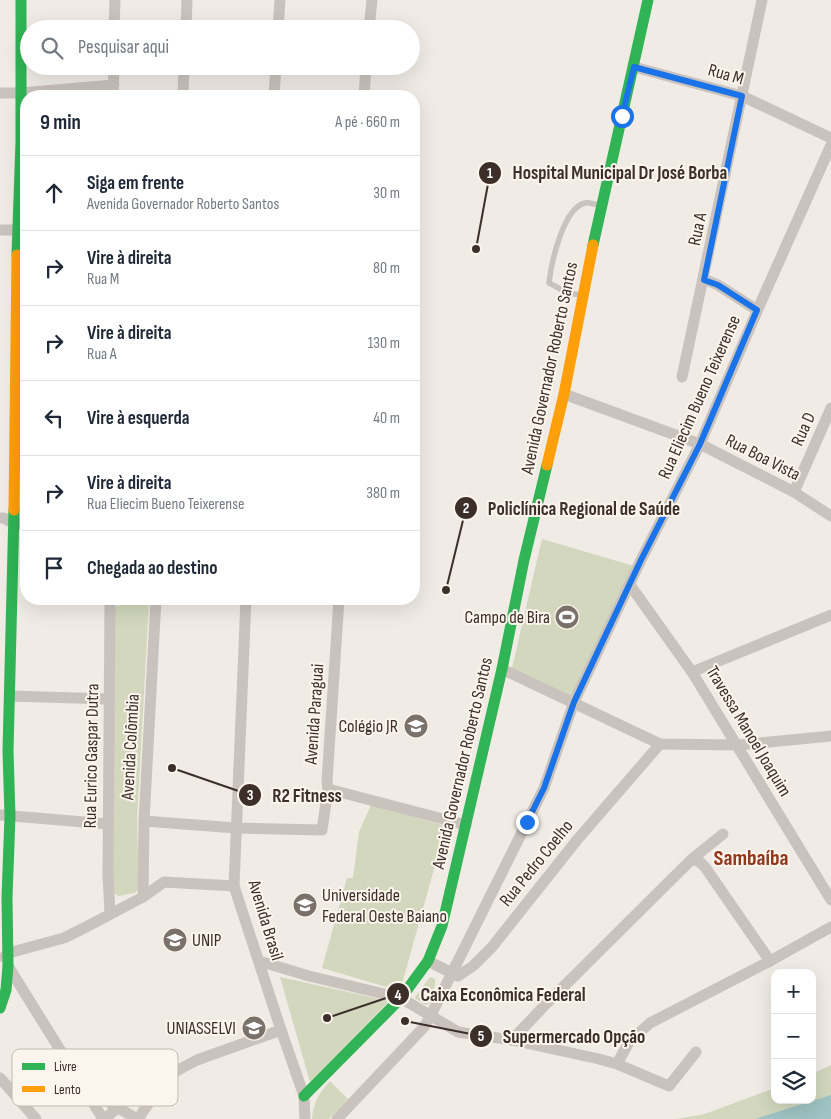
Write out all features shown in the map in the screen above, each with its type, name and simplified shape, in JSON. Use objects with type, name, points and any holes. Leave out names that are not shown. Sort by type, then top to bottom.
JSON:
[{"type":"street","points":[[21,0],[21,20]]},
{"type":"street","points":[[114,20],[115,0]]},
{"type":"street","points":[[186,20],[187,0]]},
{"type":"street","points":[[279,20],[280,0]]},
{"type":"street","points":[[370,20],[372,0]]},
{"type":"street","name":"Avenida Governador Roberto Santos","points":[[304,1096],[401,998],[428,961],[442,926],[502,669],[524,560],[564,394],[583,295],[648,0]]},
{"type":"street","name":"Rua A","points":[[682,377],[762,0]]},
{"type":"street","name":"Rua M","points":[[634,67],[742,96],[831,138]]},
{"type":"street","points":[[21,75],[21,90]]},
{"type":"street","points":[[114,75],[114,90]]},
{"type":"street","points":[[183,90],[184,75]]},
{"type":"street","points":[[274,90],[275,75]]},
{"type":"street","points":[[364,90],[365,75]]},
{"type":"street","points":[[0,93],[20,93]]},
{"type":"street","name":"Rua Eliecim Bueno Teixerense","points":[[431,1015],[544,788],[574,702],[700,444],[757,310],[831,145]]},
{"type":"street","points":[[0,230],[20,230]]},
{"type":"street","points":[[704,280],[718,285],[757,310]]},
{"type":"street","name":"Rua Boa Vista","points":[[564,394],[700,444],[794,492],[831,516]]},
{"type":"street","name":"Rua D","points":[[794,492],[831,408]]},
{"type":"street","points":[[0,518],[20,524],[6,701],[6,990],[0,1008]]},
{"type":"street","name":"Travessa Manoel Joaquim","points":[[630,585],[692,672],[831,900]]},
{"type":"street","name":"Rua Eurico Gaspar Dutra","points":[[110,605],[108,875],[110,913]]},
{"type":"street","name":"Avenida Colômbia","points":[[143,897],[144,821],[156,605]]},
{"type":"street","name":"Avenida Brasil","points":[[246,605],[234,886],[280,1030],[304,1096],[305,1119]]},
{"type":"street","name":"Avenida Paraguai","points":[[236,828],[322,830],[328,789],[327,780],[339,605]]},
{"type":"street","points":[[692,672],[831,615]]},
{"type":"street","points":[[0,617],[13,618]]},
{"type":"street","points":[[502,669],[660,744],[738,745],[831,736]]},
{"type":"street","points":[[6,701],[109,699]]},
{"type":"street","name":"Rua Pedro Coelho","points":[[451,972],[458,976],[465,972],[492,947],[577,840],[660,744]]},
{"type":"street","points":[[328,789],[466,825]]},
{"type":"street","points":[[5,816],[108,824]]},
{"type":"street","points":[[144,821],[236,828]]},
{"type":"street","points":[[512,1040],[692,859],[723,834]]},
{"type":"street","points":[[692,859],[700,862],[705,867],[770,961]]},
{"type":"street","points":[[5,960],[12,952],[64,938],[143,897],[164,882],[234,886]]},
{"type":"street","points":[[617,1064],[629,1042],[650,1023],[831,927]]},
{"type":"street","points":[[5,960],[59,1049]]},
{"type":"street","points":[[259,961],[308,976],[401,998],[458,1032],[512,1040],[617,1064],[668,1086],[696,1052]]},
{"type":"street","points":[[428,961],[451,972]]},
{"type":"street","points":[[337,1119],[424,1027],[431,1015]]},
{"type":"street","points":[[178,1070],[197,1060],[280,1030]]},
{"type":"street","points":[[0,1078],[12,1092]]},
{"type":"street","points":[[25,1106],[36,1119]]},
{"type":"street","points":[[95,1106],[104,1119],[119,1107],[138,1119],[147,1106]]},
{"type":"lane","points":[[583,295],[568,293],[549,284],[550,266],[565,224],[576,208],[585,203],[602,206]]},
{"type":"green space","name":"Campo de Bira","points":[[542,539],[634,566],[573,697],[512,668]]},
{"type":"green space","points":[[149,605],[137,820],[139,888],[135,893],[118,896],[113,892],[115,606]]},
{"type":"green space","points":[[371,805],[446,826],[400,991],[322,968],[347,878],[353,878],[359,832]]},
{"type":"green space","points":[[280,977],[389,1001],[310,1082]]},
{"type":"green space","points":[[430,977],[435,979],[435,982],[428,1005],[415,997]]},
{"type":"green space","points":[[831,1065],[831,1102],[777,1119],[676,1119],[705,1114],[771,1089],[771,1104],[816,1104],[816,1072]]},
{"type":"green space","points":[[330,1081],[348,1099],[329,1119],[312,1119],[317,1098]]},
{"type":"water","points":[[831,1095],[831,1119],[755,1119],[802,1104],[816,1104],[816,1100]]},
{"type":"traffic: fast","points":[[21,0],[21,20]]},
{"type":"traffic: fast","points":[[593,245],[648,0]]},
{"type":"traffic: fast","points":[[21,75],[21,90]]},
{"type":"traffic: fast","points":[[17,255],[20,170]]},
{"type":"traffic: fast","points":[[304,1096],[401,998],[428,961],[442,926],[547,465]]},
{"type":"traffic: fast","points":[[0,1008],[6,990],[8,966],[7,897],[10,816],[8,751],[14,510]]},
{"type":"traffic: slow","points":[[547,465],[564,394],[593,245]]},
{"type":"traffic: slow","points":[[14,510],[17,255]]},
{"type":"place","name":"Hospital Municipal Dr José Borba","points":[[476,249]]},
{"type":"place","name":"Policlínica Regional de Saúde","points":[[446,590]]},
{"type":"place","name":"Campo de Bira","points":[[567,617]]},
{"type":"place","name":"Colégio JR","points":[[416,726]]},
{"type":"place","name":"R2 Fitness","points":[[172,768]]},
{"type":"place","name":"Universidade Federal Oeste Baiano","points":[[305,905]]},
{"type":"place","name":"UNIP","points":[[175,940]]},
{"type":"place","name":"Caixa Econômica Federal","points":[[327,1018]]},
{"type":"place","name":"Supermercado Opção","points":[[405,1021]]},
{"type":"place","name":"UNIASSELVI","points":[[254,1028]]},
{"type":"district","name":"Sambaíba","points":[[751,857]]},
{"type":"route","points":[[527,822],[544,788],[574,702],[641,560],[700,444],[757,310],[718,285],[704,280],[742,96],[634,67],[622,116]]}]
